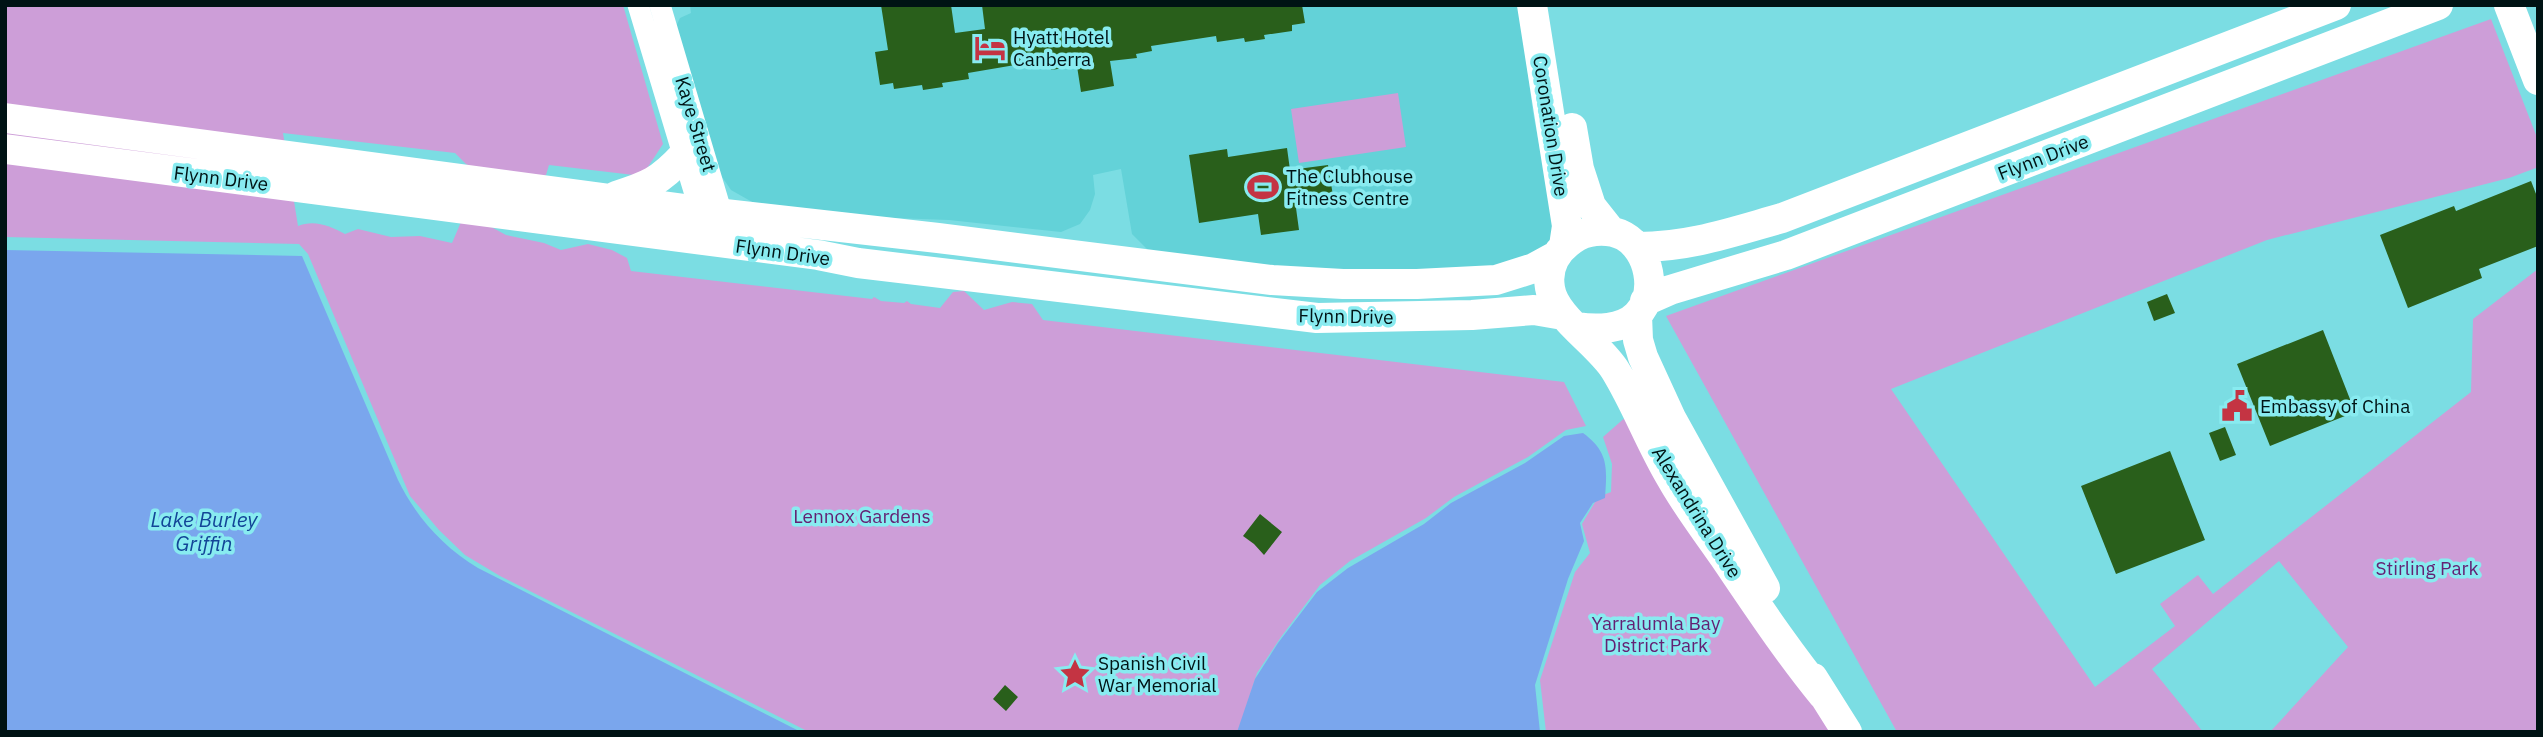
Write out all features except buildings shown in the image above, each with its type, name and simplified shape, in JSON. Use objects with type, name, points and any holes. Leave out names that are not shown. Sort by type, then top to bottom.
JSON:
[{"type":"main road","name":"Coronation Drive","points":[[1532,5],[1567,226],[1560,251]]},
{"type":"main road","name":"Coronation Drive","points":[[1551,5],[1579,169],[1591,206],[1610,230]]},
{"type":"main road","name":"Flynn Drive","points":[[1638,247],[1695,243],[1782,218],[2336,5]]},
{"type":"main road","name":"Flynn Drive","points":[[1641,308],[1670,290],[1786,255],[2438,5]]},
{"type":"main road","points":[[2509,5],[2538,80]]},
{"type":"main road","name":"Flynn Drive","points":[[5,118],[711,212],[1272,280],[1417,284],[1496,280],[1534,268],[1560,251]]},
{"type":"main road","name":"Flynn Drive","points":[[5,149],[858,263],[1317,318],[1472,315],[1534,310],[1570,321]]},
{"type":"main road","points":[[609,198],[643,187],[665,176],[683,156]]},
{"type":"main road","points":[[818,256],[822,226]]},
{"type":"main road","points":[[1610,230],[1624,236],[1638,247],[1648,271],[1649,288],[1641,308],[1610,328],[1595,329],[1570,321],[1553,300],[1549,286],[1550,272],[1560,251],[1581,235],[1610,230]]},
{"type":"main road","name":"Alexandrina Drive","points":[[1641,308],[1638,340],[1671,418],[1823,695],[1847,732]]},
{"type":"main road","name":"Alexandrina Drive","points":[[1570,321],[1602,352],[1615,370],[1671,479],[1791,656],[1823,695]]},
{"type":"street","name":"Kaye Street","points":[[638,5],[683,156],[711,212]]},
{"type":"street","name":"Kaye Street","points":[[660,5],[711,212],[710,242]]},
{"type":"shaded area","points":[[690,5],[1519,5],[1533,113],[1554,223],[1549,246],[1502,266],[1382,272],[1275,268],[1148,250],[1132,234],[1121,169],[1093,175],[1095,194],[1090,210],[1080,224],[1061,232],[949,220],[867,217],[754,203],[731,190],[720,174],[675,28],[680,18],[691,13]]},
{"type":"green space","name":"Lennox Gardens","points":[[5,5],[623,5],[663,144],[642,176],[549,165],[546,175],[492,180],[466,164],[455,153],[283,133],[298,226],[316,223],[345,234],[358,229],[391,237],[420,236],[452,243],[461,222],[484,223],[506,235],[544,243],[561,250],[588,244],[612,250],[627,258],[631,271],[872,299],[874,297],[881,301],[907,301],[911,304],[940,308],[953,292],[964,291],[984,310],[1012,302],[1032,304],[1043,320],[1564,382],[1586,426],[1566,430],[1528,457],[1454,497],[1426,518],[1350,561],[1320,585],[1257,673],[1238,732],[809,732],[500,576],[465,555],[410,496],[308,254],[299,244],[5,237]]},
{"type":"green space","name":"Stirling Park","points":[[2491,19],[2538,140],[2538,171],[2536,168],[2509,178],[2267,240],[1891,389],[2095,687],[2175,626],[2160,604],[2198,575],[2213,594],[2471,392],[2473,319],[2538,269],[2538,732],[2270,732],[2348,647],[2279,561],[2152,669],[2203,732],[1897,732],[1666,316]]},
{"type":"green space","points":[[1398,93],[1406,147],[1299,163],[1291,109]]},
{"type":"green space","name":"Yarralumla Bay District Park","points":[[1628,415],[1839,732],[1546,732],[1540,680],[1575,572],[1590,553],[1582,524],[1598,497],[1611,492],[1612,464],[1603,437]]},
{"type":"water","name":"Lake Burley Griffin","points":[[5,250],[302,256],[398,480],[422,519],[442,541],[478,568],[801,732],[5,732]]},
{"type":"water","points":[[1583,433],[1602,454],[1606,478],[1605,498],[1593,503],[1580,523],[1584,541],[1568,579],[1535,685],[1540,732],[1237,732],[1255,679],[1278,643],[1317,592],[1348,568],[1424,524],[1451,503],[1525,463],[1564,436]]},
{"type":"place","name":"Hyatt Hotel Canberra","points":[[990,48]]},
{"type":"place","name":"The Clubhouse Fitness Centre","points":[[1263,187]]},
{"type":"place","name":"Embassy of China","points":[[2237,406]]},
{"type":"place","name":"Spanish Civil War Memorial","points":[[1075,674]]}]
